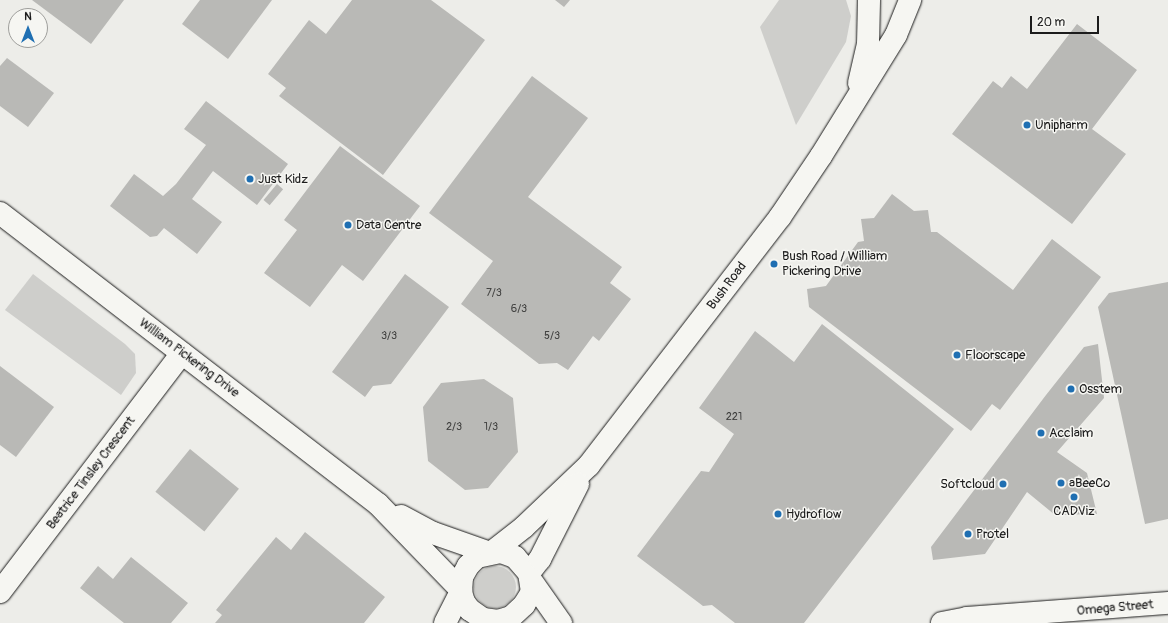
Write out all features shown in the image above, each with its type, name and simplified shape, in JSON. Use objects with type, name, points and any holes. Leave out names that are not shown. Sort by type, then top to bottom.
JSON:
[{"type":"main road","name":"Bush Road","points":[[856,99],[868,45],[869,0]]},
{"type":"main road","name":"Bush Road","points":[[490,553],[524,527],[589,466],[780,217],[821,156],[896,35],[910,0]]},
{"type":"main road","name":"William Pickering Drive","points":[[0,213],[378,504],[433,557],[461,591]]},
{"type":"main road","name":"Beatrice Tinsley Crescent","points":[[0,592],[182,353]]},
{"type":"main road","name":"Bush Road","points":[[531,578],[589,466]]},
{"type":"main road","name":"William Pickering Drive","points":[[378,504],[433,533],[490,553]]},
{"type":"main road","points":[[531,578],[532,592],[524,605],[512,617],[501,622],[483,619],[474,614],[464,602],[461,591],[462,577],[468,566],[477,557],[490,553],[501,552],[515,557],[531,578],[561,623]]},
{"type":"main road","points":[[445,623],[461,591]]},
{"type":"main road","name":"Omega Street","points":[[942,623],[967,618],[1168,603]]},
{"type":"shaded area","points":[[779,0],[846,0],[851,16],[846,42],[796,125],[760,27]]},
{"type":"shaded area","points":[[33,274],[125,344],[135,354],[136,373],[121,395],[5,310]]},
{"type":"shaded area","points":[[495,566],[510,572],[516,587],[510,602],[495,608],[480,602],[474,587],[480,572]]},
{"type":"building","points":[[32,0],[124,0],[91,44],[48,12],[48,8],[43,8]]},
{"type":"building","points":[[200,0],[272,0],[228,59],[182,24]]},
{"type":"building","points":[[352,0],[431,0],[485,40],[383,175],[279,96],[286,88],[268,74],[309,20],[326,34]]},
{"type":"building","points":[[555,0],[570,0],[564,7]]},
{"type":"building","name":"Unipharm","points":[[1077,24],[1137,70],[1092,129],[1126,154],[1072,224],[952,134],[993,81],[1002,88],[1011,76],[1027,89]]},
{"type":"building","points":[[7,58],[54,93],[28,127],[0,106],[0,66]]},
{"type":"building","points":[[532,76],[588,118],[528,197],[622,267],[610,283],[631,299],[599,341],[593,336],[568,370],[557,363],[539,364],[461,304],[493,261],[429,213]]},
{"type":"building","name":"Just Kidz","points":[[206,101],[288,164],[257,205],[213,171],[192,199],[222,222],[197,254],[164,228],[157,236],[150,237],[110,206],[134,174],[163,196],[176,184],[206,145],[184,129]]},
{"type":"building","name":"Data Centre","points":[[340,146],[420,206],[363,281],[342,265],[310,307],[264,273],[297,230],[284,220]]},
{"type":"building","points":[[277,184],[283,189],[270,205],[264,200]]},
{"type":"building","name":"Floorscape","points":[[892,194],[914,211],[928,210],[931,232],[937,232],[1013,290],[1052,239],[1101,277],[1000,410],[992,404],[971,431],[809,307],[807,289],[826,286],[858,242],[864,241],[861,219],[874,218]]},
{"type":"building","points":[[405,274],[449,307],[391,384],[373,386],[365,397],[332,372]]},
{"type":"building","points":[[1168,282],[1168,519],[1145,524],[1098,307],[1109,293]]},
{"type":"building","name":"Hydroflow","points":[[822,324],[954,429],[804,623],[735,623],[712,605],[703,606],[637,556],[701,471],[709,472],[734,434],[699,408],[755,331],[794,362]]},
{"type":"building","points":[[1098,344],[1104,398],[1057,452],[1087,473],[1097,514],[1055,515],[1027,492],[985,554],[933,560],[931,547],[1046,395],[1084,347]]},
{"type":"building","points":[[0,366],[54,407],[16,457],[0,445]]},
{"type":"building","points":[[484,379],[513,398],[518,452],[488,488],[465,490],[428,461],[423,407],[441,383]]},
{"type":"building","points":[[190,449],[239,489],[204,531],[155,492]]},
{"type":"building","points":[[305,532],[385,597],[364,623],[215,623],[222,615],[216,610],[276,537],[291,550]]},
{"type":"building","points":[[131,557],[188,603],[171,623],[124,623],[80,588],[98,566],[113,579]]},
{"type":"place","name":"Unipharm","points":[[1027,125]]},
{"type":"place","name":"Just Kidz","points":[[250,179]]},
{"type":"place","name":"Data Centre","points":[[348,225]]},
{"type":"place","name":"Bush Road / William Pickering Drive","points":[[774,264]]},
{"type":"place","name":"Floorscape","points":[[957,355]]},
{"type":"place","name":"Osstem","points":[[1071,389]]},
{"type":"place","name":"Acclaim","points":[[1041,433]]},
{"type":"place","name":"aBeeCo","points":[[1061,483]]},
{"type":"place","name":"Softcloud","points":[[1003,484]]},
{"type":"place","name":"CADViz","points":[[1074,497]]},
{"type":"place","name":"Hydroflow","points":[[778,514]]},
{"type":"place","name":"Protel","points":[[968,534]]}]
